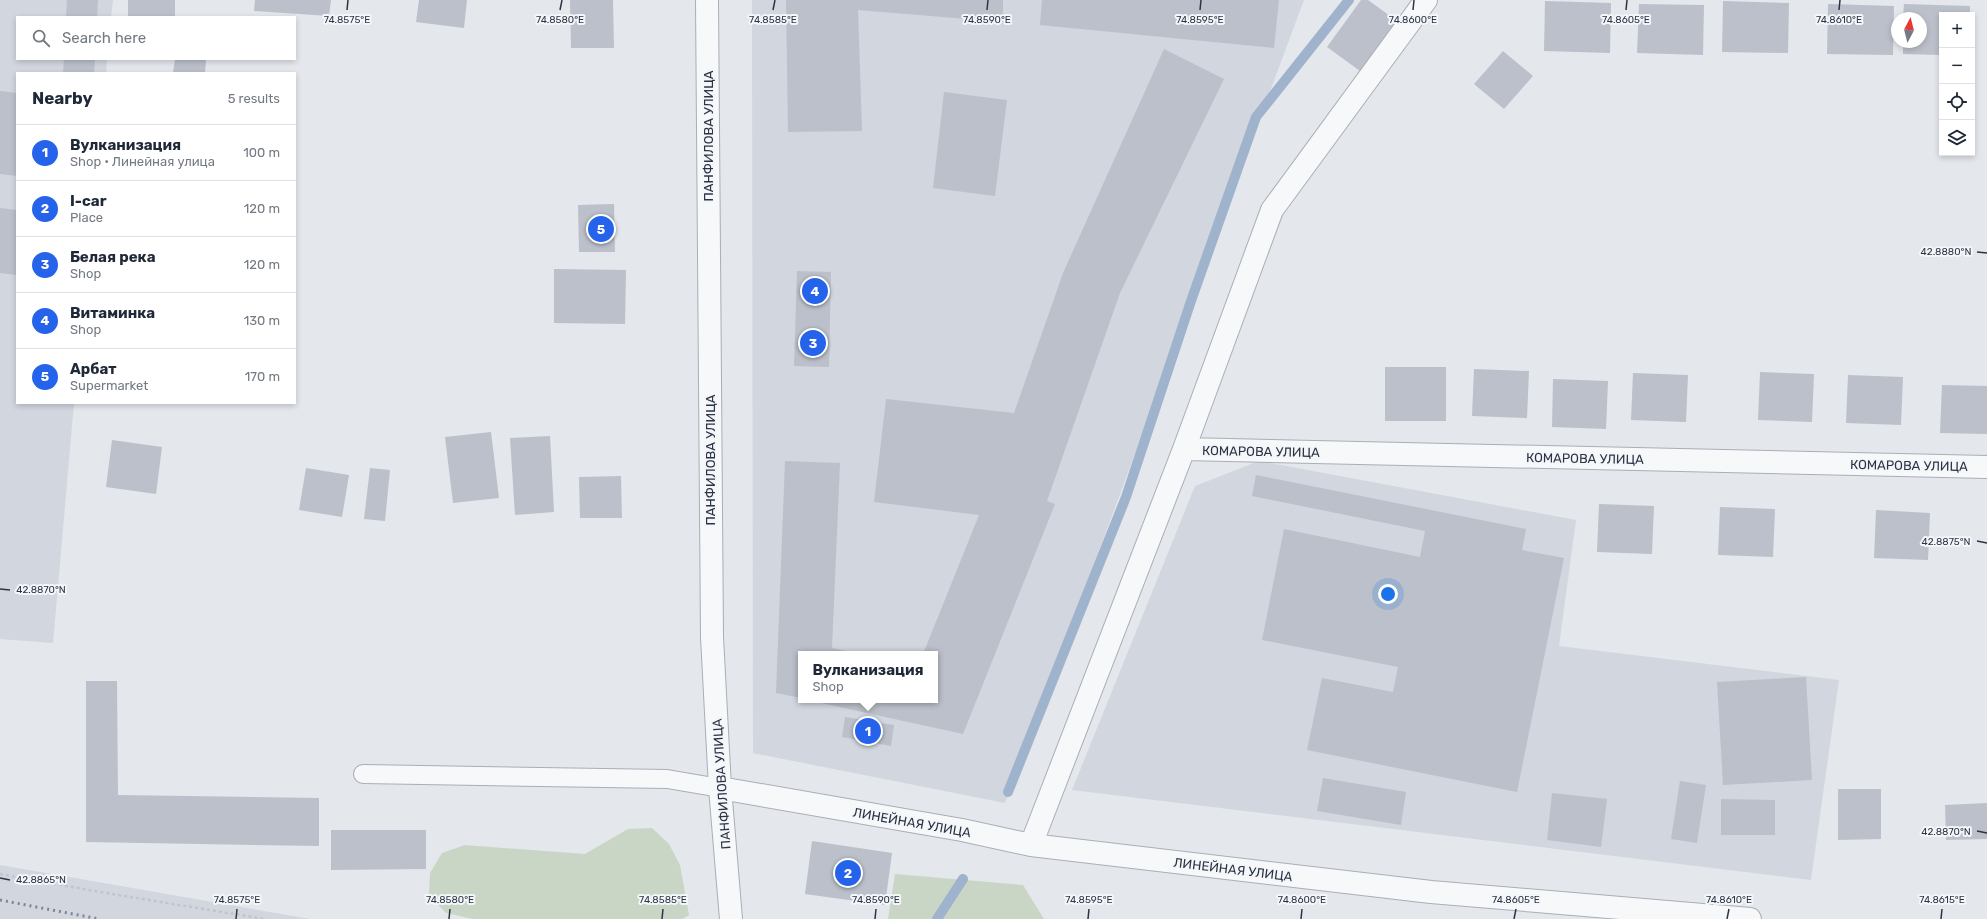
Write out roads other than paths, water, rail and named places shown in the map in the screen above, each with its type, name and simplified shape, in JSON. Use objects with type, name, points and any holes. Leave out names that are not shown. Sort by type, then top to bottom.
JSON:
[{"type":"street","name":"ПАНФИЛОВА УЛИЦА","points":[[707,0],[712,637],[720,788],[731,919]]},
{"type":"street","points":[[1031,845],[1184,449],[1272,210],[1426,0]]},
{"type":"street","name":"КОМАРОВА УЛИЦА","points":[[1184,449],[1987,467]]},
{"type":"street","name":"ЛИНЕЙНАЯ УЛИЦА","points":[[720,788],[962,830],[1031,845],[1431,892],[1750,919]]},
{"type":"lane","points":[[363,774],[667,779],[720,788]]},
{"type":"waterway","points":[[1008,792],[1126,497],[1191,301],[1256,117],[1349,0]]},
{"type":"waterway","points":[[937,919],[963,879]]},
{"type":"railway","points":[[0,900],[99,919]]},
{"type":"place","name":"Арбат","points":[[601,229]]},
{"type":"place","name":"Витаминка","points":[[815,291]]},
{"type":"place","name":"Белая река","points":[[813,343]]},
{"type":"place","name":"Вулканизация","points":[[868,731]]},
{"type":"place","name":"I-car","points":[[848,873]]}]
